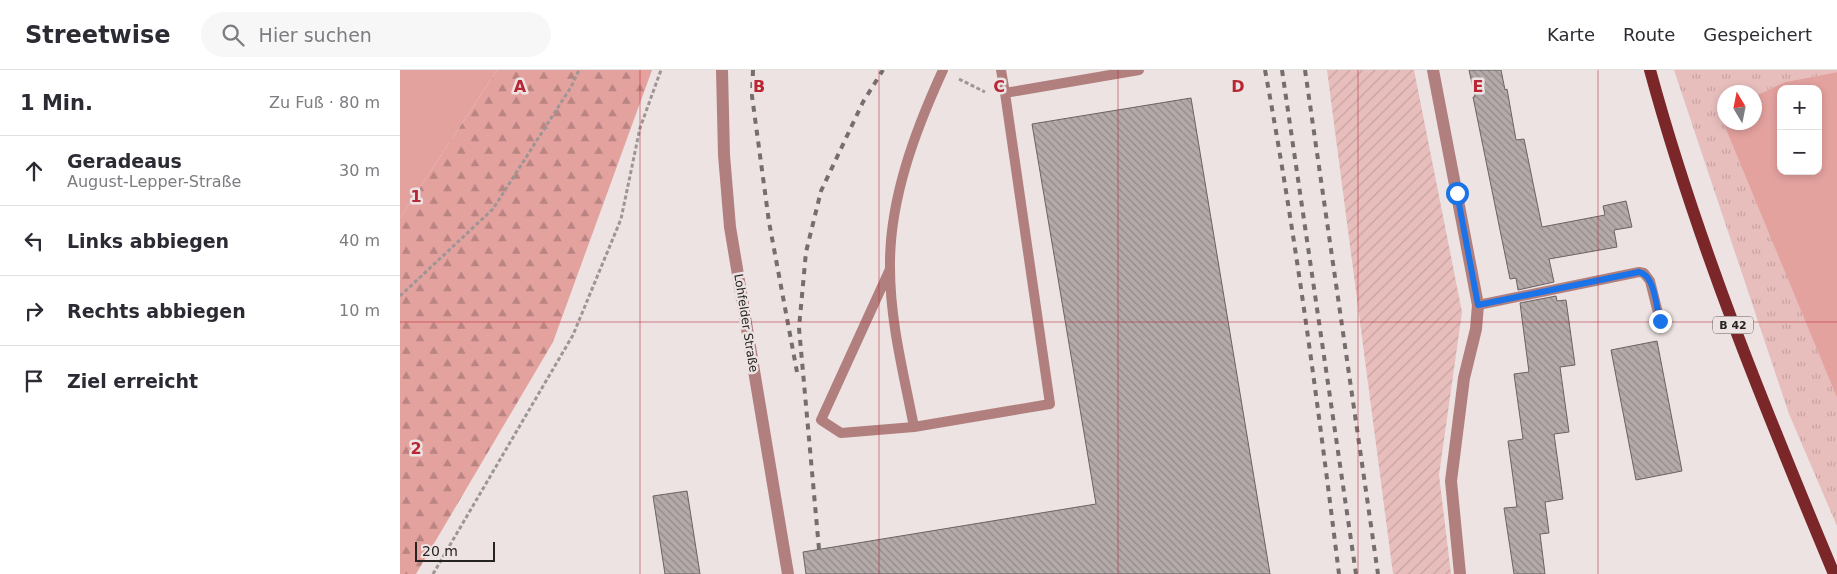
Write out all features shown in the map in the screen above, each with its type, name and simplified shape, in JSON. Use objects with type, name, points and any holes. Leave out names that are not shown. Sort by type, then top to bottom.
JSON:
[{"type":"main road","name":"B 42","points":[[1650,70],[1690,202],[1727,311],[1768,417],[1834,574]]},
{"type":"street","name":"Lohfelder Straße","points":[[722,70],[724,155],[730,228],[788,574]]},
{"type":"street","points":[[1433,70],[1478,305],[1476,329],[1464,378],[1451,481],[1460,574]]},
{"type":"lane","points":[[890,269],[821,420],[841,433],[914,427],[1050,404],[1001,70]]},
{"type":"lane","points":[[1006,97],[1139,70]]},
{"type":"lane","points":[[914,427],[896,335],[890,269],[891,234],[900,190],[914,143],[942,71]]},
{"type":"lane","points":[[1478,305],[1639,272],[1644,273],[1650,281],[1660,321]]},
{"type":"path","points":[[400,296],[492,209],[571,87],[579,70]]},
{"type":"path","points":[[433,574],[573,336],[621,219],[640,128],[661,70]]},
{"type":"path","points":[[942,71],[1006,97]]},
{"type":"green space","points":[[497,70],[652,70],[553,342],[416,574],[400,574],[400,218]]},
{"type":"green space","points":[[1327,70],[1414,70],[1462,312],[1439,475],[1451,574],[1393,574]]},
{"type":"green space","points":[[1674,70],[1837,70],[1837,72],[1785,82],[1762,93],[1762,85],[1717,85],[1717,130],[1727,130],[1837,398],[1837,526],[1789,414]]},
{"type":"water","points":[[400,70],[497,70],[400,218]]},
{"type":"water","points":[[1837,72],[1837,398],[1726,130],[1762,130],[1762,93],[1777,86],[1777,175],[1822,175],[1822,85],[1779,85],[1785,82]]},
{"type":"building","points":[[1469,70],[1501,70],[1505,90],[1507,89],[1516,140],[1524,139],[1542,227],[1605,215],[1603,206],[1626,201],[1632,227],[1614,230],[1617,247],[1549,259],[1554,282],[1518,290],[1516,278],[1510,279]]},
{"type":"building","points":[[1191,98],[1270,574],[806,574],[803,552],[1096,504],[1032,124]]},
{"type":"building","points":[[1556,296],[1557,301],[1566,300],[1575,365],[1560,367],[1569,432],[1554,434],[1563,499],[1545,502],[1549,533],[1540,534],[1545,574],[1514,574],[1504,508],[1517,507],[1508,441],[1523,439],[1514,374],[1529,372],[1520,303]]},
{"type":"building","points":[[1657,341],[1682,471],[1636,480],[1611,350]]},
{"type":"building","points":[[687,491],[700,574],[665,574],[653,496]]},
{"type":"railway","points":[[753,70],[752,96],[769,222],[797,372]]},
{"type":"railway","points":[[819,549],[799,328],[806,252],[821,191],[863,102],[883,70]]},
{"type":"railway","points":[[1265,70],[1287,195],[1306,321],[1339,574]]},
{"type":"railway","points":[[1282,70],[1356,574]]},
{"type":"railway","points":[[1305,70],[1378,574]]},
{"type":"route","points":[[1457,193],[1478,305],[1639,272],[1644,273],[1650,281],[1660,321]]}]
